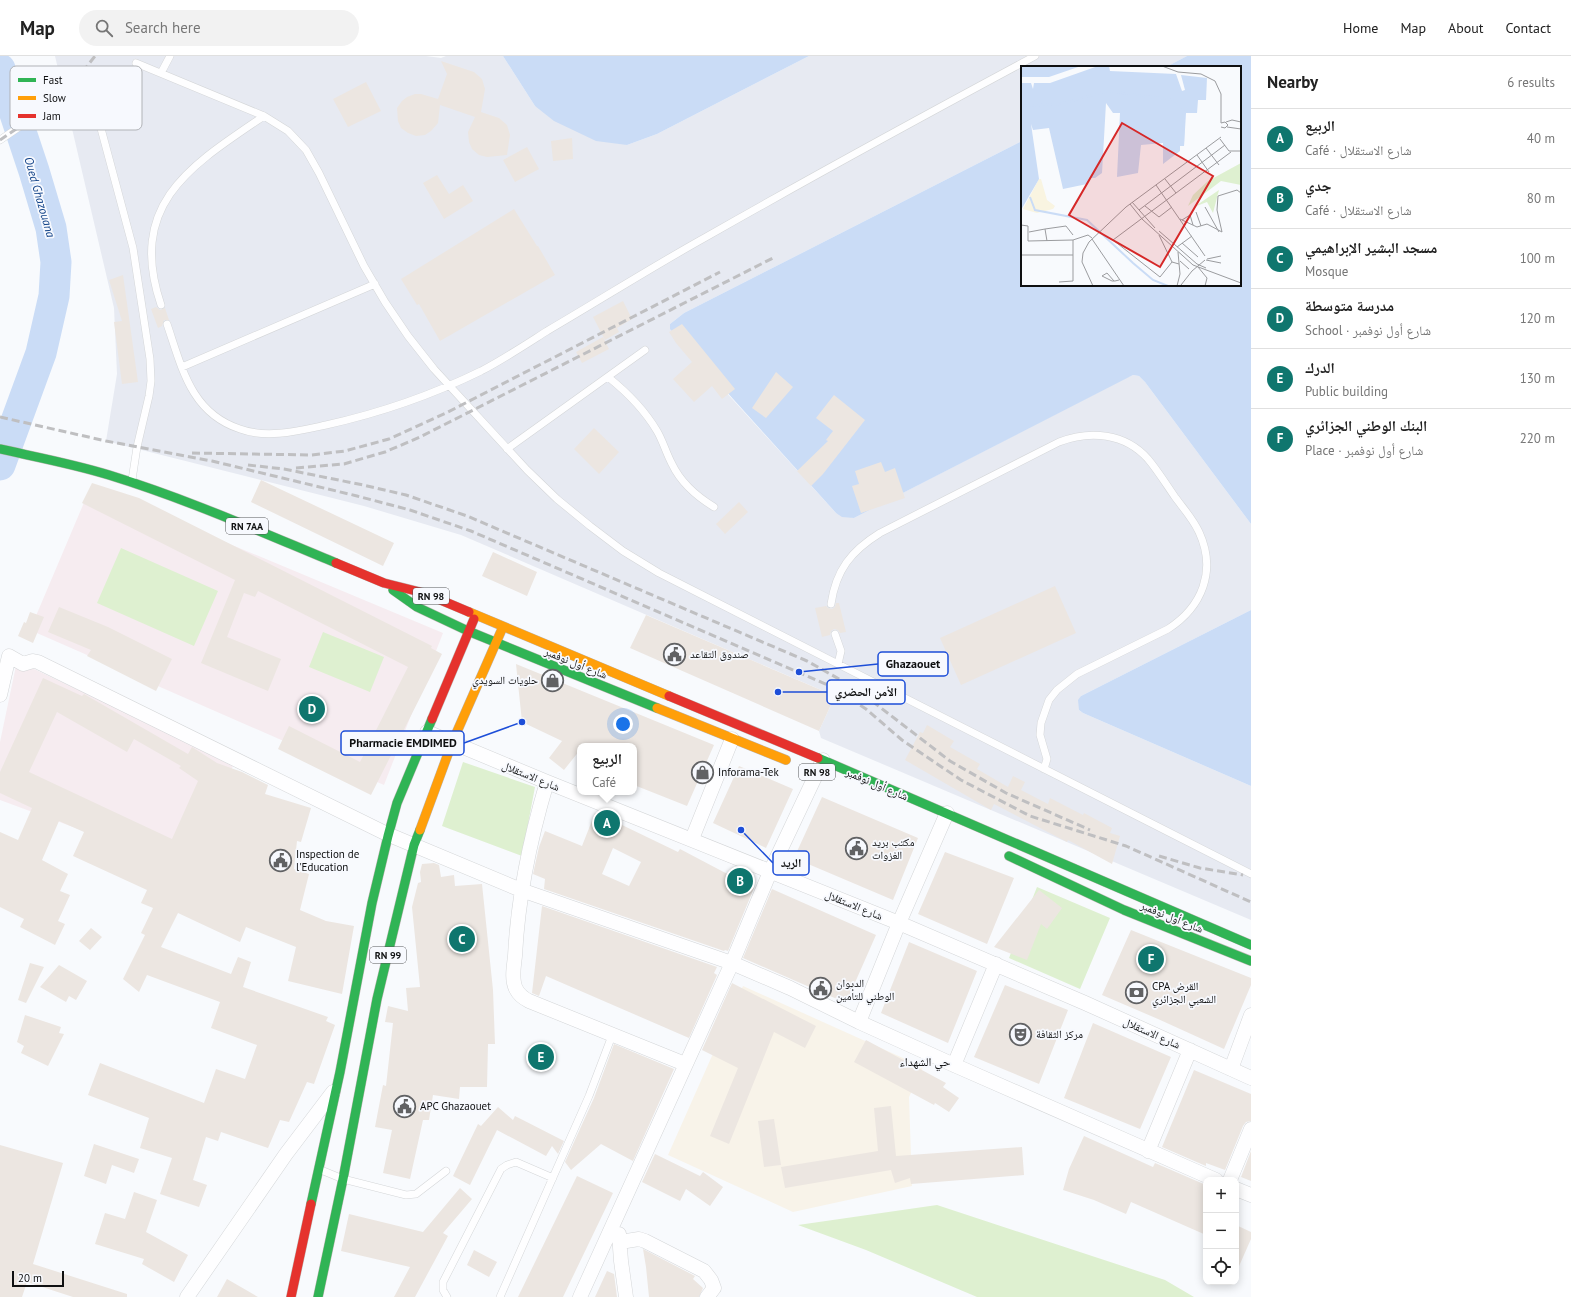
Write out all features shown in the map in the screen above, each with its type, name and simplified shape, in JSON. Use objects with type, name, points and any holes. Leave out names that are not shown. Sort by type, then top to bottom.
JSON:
[{"type":"main road","name":"RN 7AA","points":[[0,449],[107,474],[132,482],[224,516],[384,583]]},
{"type":"main road","name":"RN 98","points":[[384,583],[424,593],[503,626]]},
{"type":"main road","name":"شارع أول نوفمبر","points":[[384,583],[417,607],[468,631],[796,764]]},
{"type":"main road","name":"RN 99","points":[[291,1297],[319,1169],[387,834],[396,803],[476,614]]},
{"type":"main road","name":"شارع أول نوفمبر","points":[[503,626],[819,769],[943,822],[1251,945]]},
{"type":"main road","name":"RN 99","points":[[318,1297],[344,1179],[377,999],[414,845],[452,743],[503,626]]},
{"type":"main road","name":"شارع أول نوفمبر","points":[[998,851],[1124,910],[1251,961]]},
{"type":"street","points":[[0,695],[8,656],[23,664],[33,661],[38,662],[387,834],[521,890],[732,963],[790,988],[859,1022],[954,1065],[1209,1177]]},
{"type":"street","name":"شارع الاستقلال","points":[[427,732],[577,794]]},
{"type":"street","points":[[692,839],[732,739]]},
{"type":"street","points":[[580,1297],[732,963],[770,872],[819,769]]},
{"type":"street","points":[[547,782],[536,818],[521,890],[516,931],[513,978],[516,989],[524,998],[613,1033],[685,1064]]},
{"type":"street","name":"شارع الاستقلال","points":[[580,795],[899,923],[1085,1003],[1251,1078]]},
{"type":"street","points":[[859,1022],[899,923],[943,822]]},
{"type":"street","points":[[954,1065],[996,964]]},
{"type":"street","points":[[1231,1068],[1251,1015]]},
{"type":"street","points":[[1148,1150],[1190,1050]]},
{"type":"street","points":[[187,1297],[286,1154],[335,1089]]},
{"type":"street","points":[[1231,1177],[1251,1129]]},
{"type":"street","points":[[1239,1190],[1251,1195]]},
{"type":"street","points":[[618,1216],[621,1261],[626,1297]]},
{"type":"street","points":[[620,1242],[639,1239],[645,1241],[704,1271],[711,1280],[714,1288],[707,1297]]},
{"type":"lane","points":[[161,73],[170,56]]},
{"type":"lane","points":[[167,324],[190,389],[197,399],[215,416],[239,429],[266,434],[314,428],[349,420],[416,399],[449,386],[514,353],[720,229],[1035,56]]},
{"type":"lane","points":[[136,63],[264,116],[288,131],[306,150],[319,173],[364,266],[408,336],[449,386],[507,449],[557,499],[624,551],[659,573],[1251,874]]},
{"type":"lane","points":[[161,305],[153,280],[151,253],[155,225],[160,210],[167,197],[176,185],[192,169],[230,139],[264,116]]},
{"type":"lane","points":[[0,140],[15,130]]},
{"type":"lane","points":[[101,130],[133,248],[149,352],[151,381],[137,447],[132,482]]},
{"type":"lane","points":[[182,367],[375,284]]},
{"type":"lane","points":[[507,449],[646,350]]},
{"type":"lane","points":[[608,377],[623,389],[648,417],[658,433],[680,478],[695,494],[714,506]]},
{"type":"lane","points":[[831,604],[837,578],[844,565],[851,556],[867,542],[880,533],[1059,442],[1083,435],[1095,434],[1119,439],[1139,451],[1154,468],[1198,530],[1206,554],[1207,567],[1202,592],[1188,614],[1179,622],[1168,629],[1077,674],[1057,690],[1049,700],[1041,723],[1040,735],[1047,759],[1044,769]]},
{"type":"lane","points":[[835,634],[841,651],[838,664]]},
{"type":"lane","points":[[500,1297],[589,1096],[613,1033]]},
{"type":"lane","points":[[447,1297],[443,1290],[443,1282],[501,1169],[516,1162],[553,1178]]},
{"type":"lane","points":[[319,1169],[344,1179],[406,1195],[416,1194],[446,1171]]},
{"type":"shaded area","points":[[55,56],[426,56],[441,58],[446,56],[503,56],[535,106],[627,145],[657,134],[809,56],[1187,56],[1168,66],[1021,66],[1021,142],[684,313],[670,324],[674,335],[836,513],[854,518],[1126,378],[1133,375],[1139,376],[1145,382],[1251,524],[1251,610],[1081,696],[1079,710],[1251,786],[1251,920],[821,738],[819,731],[835,696],[461,535],[364,506],[106,441],[117,374],[114,308],[72,130],[142,130],[142,66],[57,66]]},
{"type":"shaded area","points":[[91,486],[443,633],[384,785],[30,630]]},
{"type":"shaded area","points":[[17,661],[234,763],[192,871],[0,800],[0,742]]},
{"type":"shaded area","points":[[743,986],[923,1067],[909,1097],[912,1186],[793,1212],[668,1155]]},
{"type":"green space","points":[[121,548],[218,591],[194,646],[97,603]]},
{"type":"green space","points":[[323,632],[384,657],[370,692],[309,667]]},
{"type":"green space","points":[[463,762],[535,787],[522,856],[442,826]]},
{"type":"green space","points":[[1037,887],[1110,918],[1080,989],[1009,958]]},
{"type":"green space","points":[[937,1205],[1165,1280],[1194,1297],[977,1297],[866,1250],[798,1225]]},
{"type":"water","points":[[503,56],[809,56],[657,134],[627,145],[596,141],[554,121],[535,106]]},
{"type":"water","points":[[1187,56],[1251,56],[1251,524],[1145,382],[1139,376],[1133,375],[854,518],[842,517],[836,513],[670,329],[670,324],[684,313],[1021,142],[1021,286],[1241,286],[1241,66],[1168,66]]},
{"type":"water","points":[[1251,610],[1251,786],[1079,710],[1078,700],[1081,696]]},
{"type":"building","points":[[441,61],[474,72],[482,79],[485,89],[481,112],[499,118],[507,125],[510,135],[507,155],[487,157],[479,155],[472,149],[469,142],[468,132],[475,117],[440,105],[438,123],[425,135],[416,136],[401,128],[398,121],[397,108],[407,97],[415,94],[421,94],[438,99],[447,74]]},
{"type":"building","points":[[366,82],[381,111],[348,127],[333,99]]},
{"type":"building","points":[[572,138],[573,159],[553,161],[551,141]]},
{"type":"building","points":[[527,147],[539,169],[515,182],[503,160]]},
{"type":"building","points":[[437,175],[449,194],[463,185],[473,201],[444,219],[423,183]]},
{"type":"building","points":[[514,209],[555,275],[440,341],[419,304],[417,305],[401,279]]},
{"type":"building","points":[[123,275],[138,382],[122,384],[114,322],[122,321],[109,280]]},
{"type":"building","points":[[623,301],[632,319],[617,328],[619,332],[605,340],[593,317]]},
{"type":"building","points":[[156,307],[160,310],[165,308],[169,320],[164,320],[162,326],[158,328],[151,309]]},
{"type":"building","points":[[682,324],[735,389],[722,399],[712,386],[694,402],[673,379],[692,362],[669,332]]},
{"type":"building","points":[[603,337],[609,349],[582,363],[576,352]]},
{"type":"building","points":[[776,372],[793,387],[766,418],[752,408]]},
{"type":"building","points":[[834,395],[865,420],[823,474],[811,486],[797,471],[828,441],[826,440],[833,431],[816,418]]},
{"type":"building","points":[[594,428],[619,452],[599,474],[574,449]]},
{"type":"building","points":[[881,462],[885,472],[895,468],[905,498],[861,513],[852,486],[859,484],[855,471]]},
{"type":"building","points":[[261,480],[394,543],[383,566],[251,502]]},
{"type":"building","points":[[92,483],[139,498],[432,646],[431,648],[442,654],[371,795],[278,749],[289,726],[360,762],[408,667],[258,591],[255,597],[244,593],[227,637],[281,659],[268,691],[201,663],[235,580],[82,503]]},
{"type":"building","points":[[739,502],[748,512],[725,534],[716,524]]},
{"type":"building","points":[[493,552],[537,572],[527,596],[482,576]]},
{"type":"building","points":[[1055,586],[1076,633],[961,685],[940,638]]},
{"type":"building","points":[[836,603],[839,603],[846,632],[840,633],[838,630],[834,629],[831,631],[830,635],[822,637],[815,608],[826,606],[832,609],[835,607]]},
{"type":"building","points":[[59,607],[108,627],[172,659],[156,691],[87,656],[91,650],[48,632]]},
{"type":"building","points":[[30,612],[44,617],[33,643],[18,636],[24,622],[26,623]]},
{"type":"building","points":[[646,615],[835,696],[819,731],[630,648]]},
{"type":"building","points":[[516,664],[714,745],[687,806],[637,786],[637,743],[577,743],[577,754],[564,770],[549,758],[562,741],[522,722]]},
{"type":"building","points":[[43,678],[82,696],[84,694],[188,754],[192,747],[217,763],[242,772],[268,785],[265,794],[311,808],[301,842],[297,841],[294,869],[309,874],[300,910],[326,921],[354,926],[342,994],[288,981],[296,947],[246,927],[240,942],[178,913],[161,947],[231,974],[238,957],[251,962],[243,987],[328,1017],[326,1021],[335,1025],[314,1084],[307,1082],[289,1122],[280,1120],[268,1148],[221,1132],[218,1141],[206,1137],[193,1180],[207,1185],[199,1207],[160,1194],[172,1158],[140,1148],[149,1118],[88,1095],[100,1063],[204,1103],[216,1069],[245,1079],[257,1045],[211,1028],[220,1002],[147,975],[139,992],[123,979],[145,935],[141,933],[153,908],[141,903],[147,890],[73,856],[84,832],[59,821],[42,860],[68,874],[60,891],[70,895],[58,921],[65,924],[55,945],[20,927],[24,919],[0,907],[0,832],[18,840],[32,808],[0,793],[0,772]],"holes":[[[57,712],[127,752],[134,739],[181,766],[179,768],[198,781],[172,839],[29,772]]]},
{"type":"building","points":[[927,725],[954,741],[950,747],[980,764],[977,769],[1008,787],[1013,776],[1025,782],[1021,790],[1048,804],[1050,798],[1083,815],[1084,813],[1112,828],[1110,833],[1120,836],[1112,864],[1068,840],[1067,842],[994,804],[991,810],[905,760],[920,732],[923,733]]},
{"type":"building","points":[[739,766],[793,789],[766,848],[713,823]]},
{"type":"building","name":"مكتب بريد الغزوات","points":[[822,797],[918,838],[893,900],[794,858]]},
{"type":"building","points":[[595,813],[678,852],[680,849],[754,888],[728,951],[724,951],[544,889],[545,879],[533,874],[539,847],[545,831],[582,846]],"holes":[[[613,848],[641,862],[629,886],[602,874]]]},
{"type":"building","points":[[945,852],[1014,878],[987,944],[918,914]]},
{"type":"building","points":[[434,863],[439,865],[441,877],[454,875],[455,886],[482,884],[493,990],[495,1044],[488,1044],[487,1087],[460,1087],[459,1099],[433,1095],[429,1120],[423,1120],[410,1179],[383,1173],[392,1130],[375,1127],[383,1085],[386,1086],[393,1023],[385,1022],[388,1006],[408,1011],[406,988],[420,987],[412,907],[418,883],[421,882],[420,872],[422,864]]},
{"type":"building","points":[[772,889],[876,935],[846,1003],[743,958]]},
{"type":"building","points":[[1039,890],[1062,908],[1047,929],[1041,924],[1027,960],[994,947]]},
{"type":"building","points":[[542,906],[717,967],[714,973],[717,975],[689,1038],[546,976],[539,996],[532,993]]},
{"type":"building","points":[[91,928],[102,937],[90,950],[79,941]]},
{"type":"building","points":[[1131,930],[1251,978],[1251,985],[1224,1049],[1102,995]]},
{"type":"building","points":[[909,942],[977,971],[948,1043],[881,1013]]},
{"type":"building","points":[[30,963],[44,967],[26,1003],[18,1000]]},
{"type":"building","points":[[59,965],[87,981],[76,1000],[69,996],[66,1002],[40,987]]},
{"type":"building","points":[[732,983],[816,1026],[805,1048],[774,1032],[729,1144],[710,1136],[738,1068],[702,1050]]},
{"type":"building","name":"مركز الثقافة","points":[[1005,985],[1068,1010],[1039,1084],[974,1057]]},
{"type":"building","points":[[25,1015],[61,1027],[59,1033],[64,1034],[48,1066],[21,1053],[24,1046],[17,1042]]},
{"type":"building","points":[[1093,1023],[1171,1057],[1140,1129],[1064,1098]]},
{"type":"building","points":[[866,1040],[946,1083],[943,1087],[959,1098],[949,1112],[935,1103],[934,1105],[854,1062]]},
{"type":"building","points":[[614,1044],[674,1069],[633,1161],[601,1144],[571,1170],[565,1162],[594,1098]]},
{"type":"building","points":[[1194,1070],[1251,1094],[1251,1121],[1246,1122],[1243,1126],[1225,1170],[1206,1163],[1206,1166],[1162,1147]]},
{"type":"building","points":[[891,1106],[896,1156],[1022,1147],[1024,1175],[911,1184],[910,1178],[895,1183],[891,1170],[785,1188],[781,1167],[878,1151],[874,1108]]},
{"type":"building","points":[[498,1107],[513,1120],[515,1116],[564,1141],[558,1154],[552,1146],[546,1156],[497,1130],[470,1185],[453,1176],[478,1124],[481,1126]]},
{"type":"building","points":[[774,1119],[781,1165],[764,1167],[758,1121]]},
{"type":"building","points":[[1084,1136],[1153,1167],[1155,1163],[1203,1184],[1203,1234],[1131,1202],[1126,1214],[1094,1200],[1063,1190],[1069,1169]]},
{"type":"building","points":[[94,1144],[139,1159],[134,1173],[112,1165],[106,1184],[84,1176]]},
{"type":"building","points":[[0,1145],[63,1163],[33,1264],[127,1294],[127,1297],[73,1297],[27,1282],[22,1297],[0,1297]]},
{"type":"building","points":[[1251,1151],[1251,1181],[1241,1177]]},
{"type":"building","points":[[655,1154],[700,1176],[703,1172],[723,1187],[710,1206],[686,1189],[680,1201],[642,1182]]},
{"type":"building","points":[[577,1176],[613,1193],[563,1297],[518,1297]]},
{"type":"building","points":[[460,1188],[472,1199],[443,1233],[448,1236],[415,1297],[394,1297],[410,1267],[341,1251],[349,1214],[423,1232]]},
{"type":"building","points":[[134,1192],[157,1200],[146,1232],[188,1255],[174,1282],[142,1264],[144,1259],[95,1244],[105,1213],[125,1219]]},
{"type":"building","points":[[1239,1226],[1251,1232],[1251,1239],[1239,1266]]},
{"type":"building","points":[[643,1249],[695,1276],[693,1279],[703,1288],[699,1297],[649,1297]]},
{"type":"building","points":[[474,1250],[497,1262],[489,1277],[467,1265]]},
{"type":"building","points":[[607,1271],[614,1274],[617,1297],[595,1297]]},
{"type":"building","points":[[227,1279],[258,1297],[217,1297]]},
{"type":"waterway","name":"Oued Ghazouana","points":[[0,69],[10,99]]},
{"type":"waterway","name":"Oued Ghazouana","points":[[0,465],[41,353],[54,296],[56,262],[51,228],[20,130]]},
{"type":"railway","points":[[87,66],[95,56]]},
{"type":"railway","points":[[0,140],[15,130]]},
{"type":"railway","points":[[296,468],[344,464],[385,452],[420,437],[773,258]]},
{"type":"railway","points":[[192,453],[312,455],[345,451],[389,439],[448,412],[720,272]]},
{"type":"railway","points":[[0,417],[106,441],[212,461],[357,496],[410,510],[471,531],[830,686],[866,709],[902,740],[961,780],[1030,816],[1126,846],[1251,902]]},
{"type":"railway","points":[[248,465],[284,469],[406,495],[467,516],[807,661],[855,688],[950,761],[1006,793],[1090,830]]},
{"type":"railway","points":[[1159,856],[1200,868],[1243,875]]},
{"type":"traffic: fast","points":[[0,449],[82,467],[138,484],[224,516],[336,563]]},
{"type":"traffic: fast","points":[[393,590],[417,607],[468,631],[657,708]]},
{"type":"traffic: fast","points":[[311,1204],[340,1072],[372,903],[388,836],[397,803],[432,719]]},
{"type":"traffic: fast","points":[[818,758],[1251,945]]},
{"type":"traffic: fast","points":[[318,1297],[343,1179],[377,999],[414,845],[420,830]]},
{"type":"traffic: fast","points":[[1009,856],[1124,910],[1251,961]]},
{"type":"traffic: slow","points":[[469,612],[669,696]]},
{"type":"traffic: slow","points":[[420,830],[452,743],[502,629]]},
{"type":"traffic: slow","points":[[657,708],[786,760]]},
{"type":"traffic: jam","points":[[336,563],[384,583],[424,593],[469,612]]},
{"type":"traffic: jam","points":[[432,719],[474,619]]},
{"type":"traffic: jam","points":[[669,696],[818,758]]},
{"type":"traffic: jam","points":[[291,1297],[311,1204]]},
{"type":"place","name":"صندوق التقاعد","points":[[675,654]]},
{"type":"place","name":"Ghazaouet","points":[[799,672]]},
{"type":"place","name":"حلويات السويدي","points":[[553,680]]},
{"type":"place","name":"الأمن الحضري","points":[[778,692]]},
{"type":"place","name":"مدرسة متوسطة","points":[[312,709]]},
{"type":"place","name":"Pharmacie EMDIMED","points":[[522,722]]},
{"type":"place","name":"Inforama-Tek","points":[[702,772]]},
{"type":"place","name":"الربيع","points":[[607,823]]},
{"type":"place","name":"الريد","points":[[741,830]]},
{"type":"place","name":"مكتب بريد الغزوات","points":[[857,848]]},
{"type":"place","name":"Inspection de l'Education","points":[[281,860]]},
{"type":"place","name":"جدي","points":[[740,881]]},
{"type":"place","name":"مسجد البشير الإبراهيمي","points":[[462,939]]},
{"type":"place","name":"البنك الوطني الجزائري","points":[[1151,959]]},
{"type":"place","name":"الديوان الوطني للتأمين","points":[[821,989]]},
{"type":"place","name":"CPA القرض الشعبي الجزائري","points":[[1136,992]]},
{"type":"place","name":"مركز الثقافة","points":[[1021,1034]]},
{"type":"place","name":"الدرك","points":[[541,1057]]},
{"type":"place","name":"APC Ghazaouet","points":[[405,1106]]},
{"type":"district","name":"حي الشهداء","points":[[925,1061]]}]
